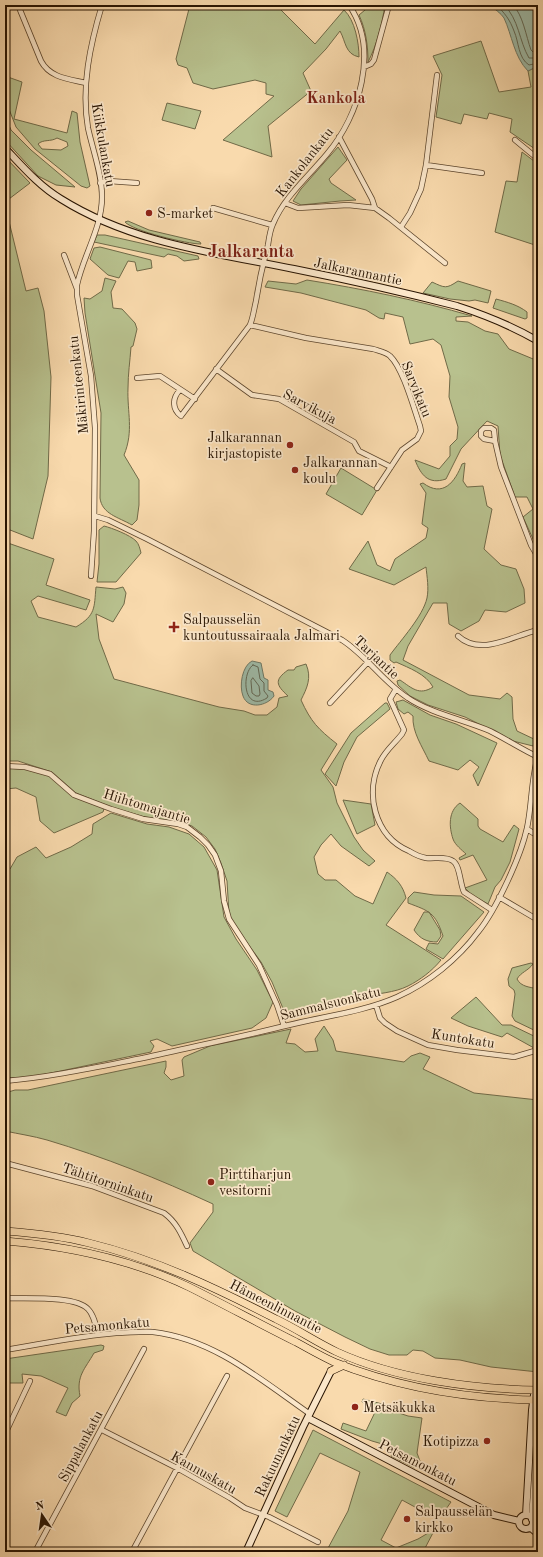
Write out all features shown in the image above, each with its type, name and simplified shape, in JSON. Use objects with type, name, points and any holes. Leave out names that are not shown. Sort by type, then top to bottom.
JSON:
[{"type":"main road","name":"Hämeenlinnantie","points":[[5,1231],[54,1236],[87,1242],[121,1251],[191,1277],[277,1319],[338,1352],[382,1369],[439,1382],[538,1391]]},
{"type":"main road","name":"Hämeenlinnantie","points":[[5,1241],[54,1246],[86,1252],[154,1273],[188,1286],[328,1358],[380,1378],[438,1391],[475,1396],[536,1400]]},
{"type":"main road","points":[[328,1358],[331,1364],[331,1371]]},
{"type":"main road","points":[[331,1371],[344,1365]]},
{"type":"street","points":[[18,5],[45,68],[57,76],[86,83]]},
{"type":"street","name":"Kiikkulankatu","points":[[99,219],[102,199],[100,182],[86,114],[85,102],[86,83],[91,52],[102,5]]},
{"type":"street","name":"Kankolankatu","points":[[263,263],[272,225],[298,185],[327,154],[339,137],[351,115],[361,86],[364,67],[364,45],[359,26],[349,5]]},
{"type":"street","points":[[364,67],[371,64],[374,60],[389,5]]},
{"type":"street","points":[[401,227],[422,189],[437,75]]},
{"type":"street","points":[[339,137],[372,199],[375,208]]},
{"type":"street","points":[[515,140],[538,159]]},
{"type":"street","name":"Jalkarannantie","points":[[5,148],[48,190],[61,200],[123,230],[152,239],[457,306],[502,322],[538,341]]},
{"type":"street","points":[[426,165],[482,173]]},
{"type":"street","points":[[100,182],[108,181],[137,183]]},
{"type":"street","points":[[285,203],[298,208],[348,205],[375,208],[390,218],[445,263]]},
{"type":"street","points":[[214,208],[272,225]]},
{"type":"street","name":"Mäkirinteenkatu","points":[[91,576],[95,516],[94,403],[77,290],[79,276],[99,219]]},
{"type":"street","points":[[64,255],[77,290]]},
{"type":"street","points":[[180,390],[174,399],[174,407],[177,413],[181,416],[250,325],[263,263]]},
{"type":"street","name":"Sarvikatu","points":[[250,325],[306,338],[373,349],[384,352],[390,356],[400,372],[421,431],[417,439],[402,450],[377,488]]},
{"type":"street","name":"Sarvikuja","points":[[216,369],[252,395],[279,399],[354,442],[359,451],[391,467]]},
{"type":"street","points":[[136,378],[160,376],[194,399]]},
{"type":"street","points":[[495,441],[501,467],[531,545],[538,557]]},
{"type":"street","name":"Tarjantie","points":[[95,516],[108,520],[140,536],[313,624],[351,646],[396,689],[409,699],[426,708],[490,732],[538,757]]},
{"type":"street","points":[[458,636],[471,645],[481,646],[490,645],[538,630]]},
{"type":"street","points":[[330,703],[368,662]]},
{"type":"street","points":[[396,689],[390,700],[403,725],[404,730],[384,754],[378,766],[373,782],[372,798],[375,814],[391,839],[407,850],[424,857],[452,860],[457,867],[464,892],[492,910]]},
{"type":"street","name":"Sammalsuonkatu","points":[[5,1081],[32,1079],[93,1068],[284,1026],[376,1005],[414,988],[449,963],[479,932],[499,897],[520,851],[527,829],[538,757]]},
{"type":"street","name":"Hiihtomajantie","points":[[5,766],[26,767],[50,774],[74,795],[110,809],[143,819],[178,824],[187,827],[200,837],[215,855],[221,871],[224,901],[229,919],[261,970],[277,1005],[284,1026]]},
{"type":"street","points":[[527,829],[538,836]]},
{"type":"street","points":[[499,897],[538,920]]},
{"type":"street","name":"Kuntokatu","points":[[376,1005],[380,1018],[385,1023],[398,1031],[428,1045],[514,1057],[538,1050]]},
{"type":"street","name":"Tähtitorninkatu","points":[[5,1163],[92,1186],[164,1213],[180,1230],[187,1246]]},
{"type":"street","points":[[5,1298],[69,1300],[80,1303],[89,1309],[98,1335]]},
{"type":"street","name":"Petsamonkatu","points":[[5,1350],[98,1335],[152,1332],[197,1343],[234,1361],[309,1416],[494,1515],[519,1522]]},
{"type":"street","name":"Sippalankatu","points":[[35,1552],[102,1430],[144,1349]]},
{"type":"street","name":"Rakuunankatu","points":[[246,1552],[331,1371]]},
{"type":"street","points":[[132,1552],[227,1376]]},
{"type":"street","points":[[5,1434],[30,1381]]},
{"type":"street","points":[[526,1515],[536,1400],[534,1395],[538,1391]]},
{"type":"street","name":"Kannuskatu","points":[[102,1430],[177,1468],[245,1508],[263,1515],[318,1542]]},
{"type":"street","points":[[531,1528],[533,1523],[532,1518],[538,1431]]},
{"type":"street","points":[[526,1515],[532,1518]]},
{"type":"street","points":[[526,1515],[522,1517],[519,1522],[522,1528],[531,1528],[538,1534]]},
{"type":"green space","points":[[190,5],[276,5],[315,44],[344,10],[348,14],[354,26],[359,57],[348,50],[340,31],[326,49],[303,73],[311,91],[268,126],[272,157],[223,140],[274,96],[266,94],[266,83],[255,80],[213,89],[193,83],[187,68],[178,65],[176,59]]},
{"type":"green space","points":[[371,5],[385,5],[379,34],[368,62],[366,38],[359,15]]},
{"type":"green space","points":[[481,41],[499,92],[531,87],[528,71],[538,66],[538,151],[510,132],[512,119],[489,113],[487,119],[464,114],[461,124],[436,117],[442,75],[433,56]]},
{"type":"green space","points":[[5,76],[22,82],[14,119],[67,133],[72,111],[77,113],[80,142],[90,186],[87,188],[81,186],[35,149],[16,127],[5,99]],"holes":[[[57,138],[67,142],[68,146],[61,150],[42,149],[38,144],[40,142]]]},
{"type":"green space","points":[[167,103],[201,111],[195,129],[162,120]]},
{"type":"green space","points":[[5,116],[11,130],[31,150],[75,187],[56,185],[38,176],[5,140]]},
{"type":"green space","points":[[338,147],[347,160],[329,179],[331,183],[356,200],[301,205],[293,201],[301,189]]},
{"type":"green space","points":[[522,152],[538,164],[538,246],[495,232],[506,181],[517,182]]},
{"type":"green space","points":[[5,157],[30,183],[5,202]]},
{"type":"green space","points":[[5,205],[26,291],[38,288],[44,311],[51,377],[48,476],[33,539],[5,528]]},
{"type":"green space","points":[[128,221],[149,230],[200,242],[201,244],[149,233],[130,226],[125,222]]},
{"type":"green space","points":[[97,235],[105,235],[198,256],[199,259],[184,261],[177,256],[168,254],[164,257],[94,242]]},
{"type":"green space","points":[[100,247],[151,260],[152,268],[137,271],[135,262],[128,261],[119,278],[108,275],[90,259],[94,248]]},
{"type":"green space","points":[[105,278],[116,281],[111,292],[113,308],[122,309],[135,323],[137,329],[133,346],[131,347],[128,383],[129,438],[124,455],[139,480],[139,505],[137,520],[132,525],[107,511],[101,503],[100,498],[101,413],[85,313],[84,298],[90,299],[102,291]]},
{"type":"green space","points":[[307,280],[390,295],[472,316],[456,317],[456,321],[468,322],[485,331],[498,334],[509,349],[538,361],[538,550],[523,517],[533,509],[527,497],[515,497],[500,455],[498,426],[487,421],[461,449],[446,479],[440,481],[430,480],[423,474],[417,465],[415,460],[439,469],[450,456],[450,446],[457,439],[458,427],[449,397],[450,376],[441,345],[433,339],[410,344],[403,317],[385,313],[384,319],[379,318],[366,310],[301,293],[265,287],[268,281],[296,284]]},
{"type":"green space","points":[[458,281],[491,291],[488,303],[475,300],[469,301],[450,299],[423,293],[432,282],[445,287]]},
{"type":"green space","points":[[496,299],[524,310],[527,312],[527,318],[525,319],[493,308]]},
{"type":"green space","points":[[465,463],[463,481],[467,487],[483,486],[487,506],[492,509],[484,549],[501,565],[516,569],[524,589],[525,603],[506,612],[485,610],[479,621],[461,631],[449,624],[447,603],[433,603],[408,646],[403,660],[469,695],[500,699],[507,693],[512,697],[513,719],[517,731],[536,740],[533,746],[513,741],[465,717],[428,705],[410,696],[398,685],[397,681],[400,680],[412,688],[420,691],[428,690],[433,687],[426,678],[417,672],[390,660],[390,655],[416,620],[425,605],[428,590],[426,567],[394,585],[349,569],[368,541],[377,565],[390,571],[395,559],[426,538],[428,528],[422,524],[426,493],[420,484],[423,483],[437,489],[447,486],[456,477],[462,464]]},
{"type":"green space","points":[[341,468],[377,490],[362,515],[326,494]]},
{"type":"green space","points":[[104,526],[130,536],[138,544],[141,553],[116,582],[97,582],[99,564],[99,530]]},
{"type":"green space","points":[[5,542],[54,559],[46,585],[90,600],[86,610],[38,596],[31,601],[38,617],[76,627],[83,623],[91,615],[94,606],[96,587],[115,589],[123,587],[126,593],[124,604],[113,622],[96,614],[99,639],[114,679],[219,707],[244,711],[255,715],[267,715],[277,707],[279,698],[288,696],[279,686],[278,683],[280,677],[288,670],[294,670],[296,667],[306,664],[309,678],[301,700],[308,714],[316,725],[337,744],[321,770],[333,787],[337,803],[354,837],[363,850],[375,861],[369,866],[341,846],[331,834],[321,845],[314,857],[318,874],[325,880],[336,880],[355,896],[373,904],[387,872],[391,875],[401,886],[406,898],[386,925],[441,960],[434,968],[417,981],[392,992],[354,1000],[306,1015],[287,1018],[272,982],[261,962],[235,926],[229,914],[227,881],[215,849],[206,837],[192,826],[145,817],[111,807],[76,793],[52,772],[18,761],[5,761]]},
{"type":"green space","points":[[403,700],[430,715],[456,724],[497,743],[478,786],[473,775],[479,767],[470,760],[458,770],[429,761],[414,728],[413,716],[408,712],[404,714],[398,709],[396,702]]},
{"type":"green space","points":[[385,703],[387,703],[390,709],[357,737],[344,762],[336,786],[325,774],[351,733]]},
{"type":"green space","points":[[5,768],[37,770],[49,775],[73,796],[92,802],[104,809],[103,812],[54,833],[40,821],[36,797],[16,788],[5,789]]},
{"type":"green space","points":[[343,800],[371,804],[375,825],[357,834]]},
{"type":"green space","points":[[460,803],[478,819],[478,826],[480,829],[503,842],[514,825],[519,829],[510,862],[501,880],[495,887],[488,904],[472,895],[465,888],[487,880],[473,855],[460,860],[459,858],[466,854],[454,841],[450,820],[453,810]]},
{"type":"green space","points":[[111,813],[147,824],[169,827],[189,834],[204,847],[217,870],[224,917],[236,939],[257,970],[273,1002],[266,1018],[252,1028],[172,1046],[157,1039],[150,1041],[154,1046],[151,1052],[32,1077],[5,1078],[5,870],[10,869],[17,857],[36,847],[46,858],[71,847],[92,834],[93,824]]},
{"type":"green space","points":[[414,892],[434,895],[461,896],[484,912],[443,959],[426,949],[429,943],[438,944],[443,936],[434,917],[421,908],[408,903],[408,898]]},
{"type":"green space","points":[[424,912],[429,912],[440,930],[441,936],[437,942],[424,939],[414,930]]},
{"type":"green space","points":[[531,963],[533,964],[517,979],[523,985],[538,989],[538,1008],[534,1010],[538,1015],[538,1032],[515,1021],[512,1016],[515,994],[514,990],[509,986],[508,979],[512,968]]},
{"type":"green space","points":[[476,997],[502,1025],[511,1025],[538,1038],[538,1044],[534,1048],[507,1033],[502,1037],[468,1026],[451,1018]]},
{"type":"green space","points":[[324,1026],[333,1040],[336,1051],[404,1062],[411,1056],[420,1053],[430,1057],[423,1069],[474,1093],[538,1100],[538,1372],[491,1367],[460,1360],[435,1358],[423,1351],[413,1350],[407,1355],[389,1355],[370,1349],[295,1311],[193,1251],[190,1243],[213,1212],[213,1204],[152,1177],[110,1161],[42,1139],[5,1131],[5,1093],[15,1090],[28,1090],[166,1061],[164,1073],[171,1080],[184,1076],[182,1060],[184,1057],[210,1046],[291,1029],[286,1043],[295,1044],[305,1052],[318,1051],[315,1039]]},
{"type":"green space","points":[[101,1345],[104,1346],[103,1350],[94,1353],[82,1373],[79,1383],[80,1396],[72,1403],[66,1416],[56,1412],[68,1388],[41,1376],[22,1374],[23,1383],[5,1383],[5,1359]]},
{"type":"green space","points":[[363,1399],[390,1406],[396,1412],[408,1416],[422,1418],[417,1453],[420,1461],[415,1468],[391,1456],[396,1448],[372,1441],[341,1429],[343,1423],[366,1431],[377,1408],[362,1402]]},
{"type":"green space","points":[[313,1430],[451,1502],[446,1509],[426,1513],[402,1500],[381,1540],[396,1548],[418,1539],[435,1529],[423,1552],[331,1552],[327,1550],[348,1511],[360,1472],[320,1453],[287,1517],[275,1511]]},
{"type":"water","points":[[490,5],[538,5],[538,66],[528,71],[523,65],[516,53],[504,18]]},
{"type":"water","points":[[252,661],[261,663],[264,678],[268,680],[268,690],[273,692],[274,696],[267,702],[258,705],[253,705],[245,700],[241,687],[242,677],[246,667]]},
{"type":"place","name":"S-market","points":[[149,213]]},
{"type":"place","name":"Jalkarannan kirjastopiste","points":[[290,445]]},
{"type":"place","name":"Jalkarannan koulu","points":[[295,470]]},
{"type":"place","name":"Salpausselän kuntoutussairaala Jalmari","points":[[174,627]]},
{"type":"place","name":"Pirttiharjun vesitorni","points":[[211,1182]]},
{"type":"place","name":"Metsäkukka","points":[[355,1407]]},
{"type":"place","name":"Kotipizza","points":[[487,1441]]},
{"type":"place","name":"Salpausselän kirkko","points":[[407,1519]]},
{"type":"district","name":"Kankola","points":[[336,97]]},
{"type":"district","name":"Jalkaranta","points":[[251,251]]}]
